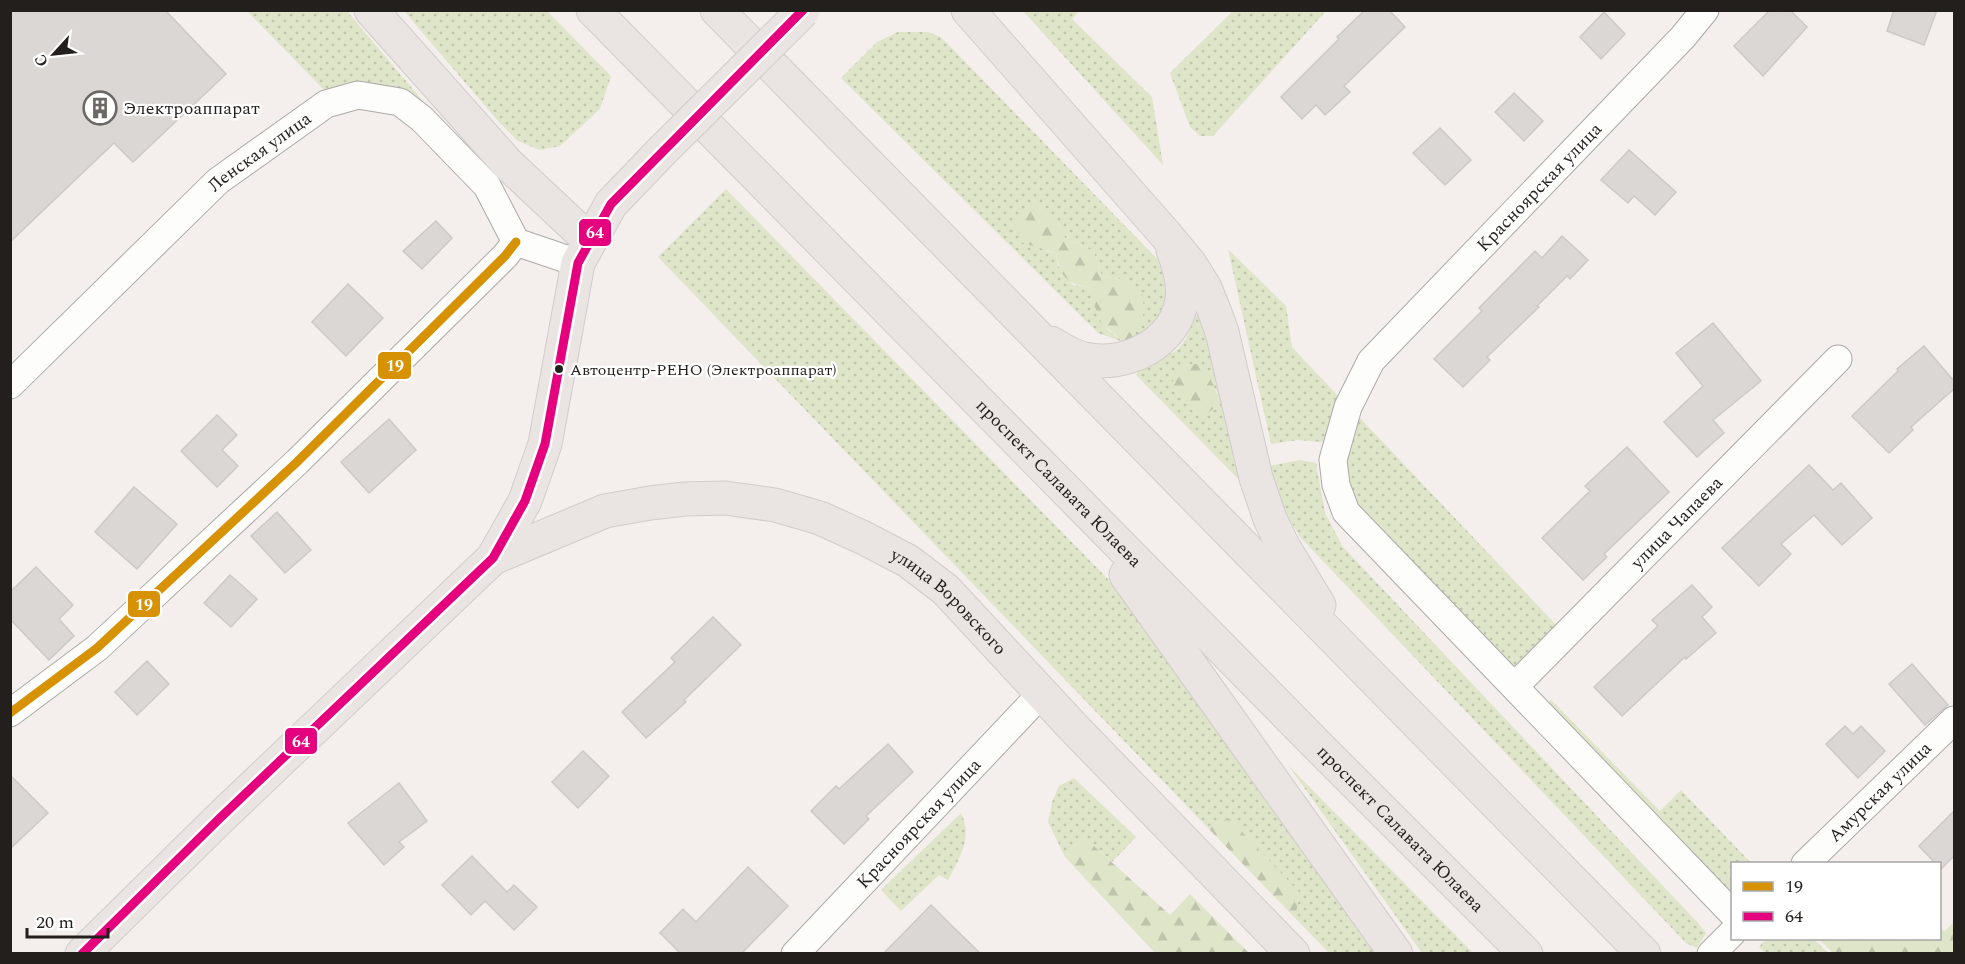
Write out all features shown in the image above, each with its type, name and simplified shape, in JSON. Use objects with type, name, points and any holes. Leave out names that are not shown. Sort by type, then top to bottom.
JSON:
[{"type":"main road","points":[[370,10],[584,252]]},
{"type":"main road","name":"проспект Салавата Юлаева","points":[[593,10],[1526,954]]},
{"type":"main road","points":[[717,10],[1644,954]]},
{"type":"main road","points":[[968,10],[1166,235],[1190,264],[1205,288],[1222,332],[1256,478],[1270,519],[1298,572],[1360,666]]},
{"type":"main road","points":[[82,954],[220,818],[493,558],[525,501],[545,444],[584,252],[611,204],[803,11]]},
{"type":"main road","points":[[1036,336],[1083,359],[1106,361],[1131,357],[1151,346],[1166,332],[1176,318],[1182,300],[1182,281],[1178,262],[1166,235]]},
{"type":"main road","points":[[1034,458],[1105,546],[1169,633],[1396,954]]},
{"type":"main road","name":"улица Воровского","points":[[493,558],[605,511],[685,499],[725,498],[775,505],[820,518],[864,538],[909,561],[946,590],[1293,954]]},
{"type":"street","name":"Красноярская улица","points":[[1705,10],[1675,45],[1371,362],[1348,407],[1333,460],[1336,485],[1346,512],[1731,912]]},
{"type":"street","name":"Ленская улица","points":[[10,385],[218,181],[326,104],[358,95],[400,102],[422,119],[488,186],[516,242]]},
{"type":"street","points":[[10,713],[97,648],[297,462],[505,256],[516,242],[584,252]]},
{"type":"street","name":"улица Чапаева","points":[[1515,686],[1838,359]]},
{"type":"street","name":"Красноярская улица","points":[[795,954],[1042,693]]},
{"type":"street","name":"Амурская улица","points":[[1807,862],[1954,720]]},
{"type":"street","points":[[1712,954],[1731,934]]},
{"type":"green space","points":[[1234,10],[1326,11],[1213,136],[1200,136],[1190,127],[1170,73]]},
{"type":"green space","points":[[247,11],[347,11],[443,125],[327,93]]},
{"type":"green space","points":[[404,11],[547,11],[611,76],[600,109],[560,146],[540,150],[518,141],[498,121]]},
{"type":"green space","points":[[1023,11],[1079,11],[1072,19],[1152,97],[1163,165]]},
{"type":"green space","points":[[898,32],[928,32],[941,37],[1170,272],[1162,322],[1131,341],[1122,279],[1102,277],[1094,252],[1078,243],[1066,240],[1057,221],[1046,251],[1056,253],[1058,266],[1073,285],[1087,287],[1107,329],[1123,342],[1098,333],[841,78],[877,42]]},
{"type":"green space","points":[[726,189],[1149,621],[1378,953],[1329,953],[1295,918],[1299,893],[1229,818],[1207,827],[658,257]]},
{"type":"green space","points":[[1036,205],[1057,221],[1066,240],[1078,243],[1094,252],[1102,277],[1122,279],[1140,288],[1143,316],[1131,341],[1123,342],[1101,322],[1087,287],[1073,283],[1065,277],[1059,267],[1056,253],[1023,243],[1015,227],[1019,211]]},
{"type":"green space","points":[[1228,249],[1286,306],[1292,347],[1340,398],[1323,442],[1298,440],[1271,444]]},
{"type":"green space","points":[[1204,313],[1244,485],[1136,375],[1144,366],[1177,350],[1186,339],[1196,316]],"holes":[[[1203,365],[1210,382],[1218,393],[1197,415],[1171,387]]]},
{"type":"green space","points":[[1187,364],[1203,364],[1213,384],[1219,404],[1209,412],[1197,415],[1171,387],[1176,371]]},
{"type":"green space","points":[[1360,418],[1561,630],[1517,674],[1352,507],[1343,452]]},
{"type":"green space","points":[[1300,460],[1316,463],[1325,513],[1343,547],[1699,924],[1706,933],[1697,948],[1686,943],[1300,537],[1281,505],[1268,466]]},
{"type":"green space","points":[[1551,700],[1660,811],[1681,790],[1750,862],[1731,862],[1731,906],[1545,707]]},
{"type":"green space","points":[[1288,765],[1473,953],[1422,953]]},
{"type":"green space","points":[[1074,778],[1136,837],[1112,862],[1084,837],[1065,857],[1048,822],[1052,802],[1059,786]]},
{"type":"green space","points":[[961,813],[966,830],[965,839],[961,855],[948,880],[939,875],[901,911],[881,890]]},
{"type":"green space","points":[[1229,818],[1300,893],[1295,918],[1207,827]]},
{"type":"green space","points":[[1084,837],[1170,915],[1190,894],[1249,953],[1155,953],[1065,857]]},
{"type":"green space","points":[[1954,922],[1954,953],[1833,953],[1820,940],[1941,940],[1941,930],[1945,931]]},
{"type":"green space","points":[[1765,940],[1815,940],[1828,953],[1766,953],[1759,947]]},
{"type":"building","name":"Электроаппарат","points":[[10,10],[165,10],[226,74],[133,162],[114,143],[10,242]]},
{"type":"building","points":[[1365,10],[1389,10],[1405,27],[1344,86],[1350,92],[1325,115],[1316,105],[1302,119],[1281,97]]},
{"type":"building","points":[[1770,10],[1790,10],[1807,27],[1763,76],[1734,46]]},
{"type":"building","points":[[1894,10],[1937,10],[1924,45],[1887,31]]},
{"type":"building","points":[[1604,12],[1625,34],[1601,59],[1580,37]]},
{"type":"building","points":[[1514,93],[1543,121],[1524,141],[1495,112]]},
{"type":"building","points":[[1440,128],[1471,160],[1445,185],[1413,153]]},
{"type":"building","points":[[1629,150],[1676,192],[1655,215],[1634,196],[1628,203],[1601,180]]},
{"type":"building","points":[[436,221],[452,238],[422,269],[403,251]]},
{"type":"building","points":[[1562,236],[1588,260],[1570,279],[1567,276],[1537,306],[1539,307],[1487,357],[1490,360],[1463,387],[1434,359],[1482,311],[1479,308],[1535,251],[1542,258]]},
{"type":"building","points":[[348,284],[383,318],[346,356],[312,322]]},
{"type":"building","points":[[1713,323],[1761,381],[1713,420],[1724,433],[1697,457],[1664,422],[1703,386],[1676,353]]},
{"type":"building","points":[[1924,346],[1954,381],[1954,389],[1911,427],[1913,430],[1889,453],[1852,416],[1898,371],[1897,369]]},
{"type":"building","points":[[217,415],[237,435],[222,450],[238,466],[217,487],[181,451]]},
{"type":"building","points":[[389,419],[416,450],[369,493],[341,462]]},
{"type":"building","points":[[1627,447],[1669,492],[1604,554],[1607,557],[1583,580],[1542,538],[1590,491],[1585,486]]},
{"type":"building","points":[[1809,465],[1833,490],[1841,483],[1872,518],[1842,545],[1814,515],[1781,544],[1791,554],[1759,586],[1722,548]]},
{"type":"building","points":[[134,487],[177,524],[137,569],[95,532]]},
{"type":"building","points":[[277,512],[311,550],[285,573],[251,536]]},
{"type":"building","points":[[36,567],[73,605],[59,619],[74,636],[49,660],[10,619],[10,592]]},
{"type":"building","points":[[230,575],[257,599],[231,627],[204,603]]},
{"type":"building","points":[[1692,585],[1712,607],[1702,617],[1716,633],[1686,659],[1685,657],[1622,716],[1594,687],[1658,626],[1652,620]]},
{"type":"building","points":[[713,617],[741,645],[684,700],[686,702],[646,738],[622,712],[675,662],[671,658]]},
{"type":"building","points":[[147,661],[169,684],[137,715],[115,692]]},
{"type":"building","points":[[1912,664],[1948,705],[1925,725],[1889,684]]},
{"type":"building","points":[[1845,726],[1853,734],[1861,726],[1885,751],[1858,778],[1826,744]]},
{"type":"building","points":[[888,744],[913,772],[866,816],[869,819],[844,844],[811,811],[836,786],[839,789]]},
{"type":"building","points":[[583,751],[609,776],[578,808],[552,782]]},
{"type":"building","points":[[10,775],[48,813],[10,849]]},
{"type":"building","points":[[399,783],[427,821],[399,842],[404,847],[384,865],[348,823]]},
{"type":"building","points":[[1954,811],[1954,856],[1941,869],[1941,862],[1934,862],[1919,846]]},
{"type":"building","points":[[472,856],[507,892],[514,885],[537,907],[514,930],[485,901],[471,915],[442,885]]},
{"type":"building","points":[[748,867],[788,906],[741,954],[681,954],[660,933],[683,909],[696,922]]},
{"type":"building","points":[[931,905],[951,925],[981,954],[883,954]]},
{"type":"transit line","name":"64","points":[[82,954],[220,818],[493,558],[525,501],[545,444],[578,263],[611,204],[803,10]]},
{"type":"transit line","name":"19","points":[[10,713],[97,648],[297,462],[505,256],[516,242]]},
{"type":"place","name":"Электроаппарат","points":[[100,108]]},
{"type":"place","name":"Автоцентр-РЕНО (Электроаппарат)","points":[[559,369]]}]
